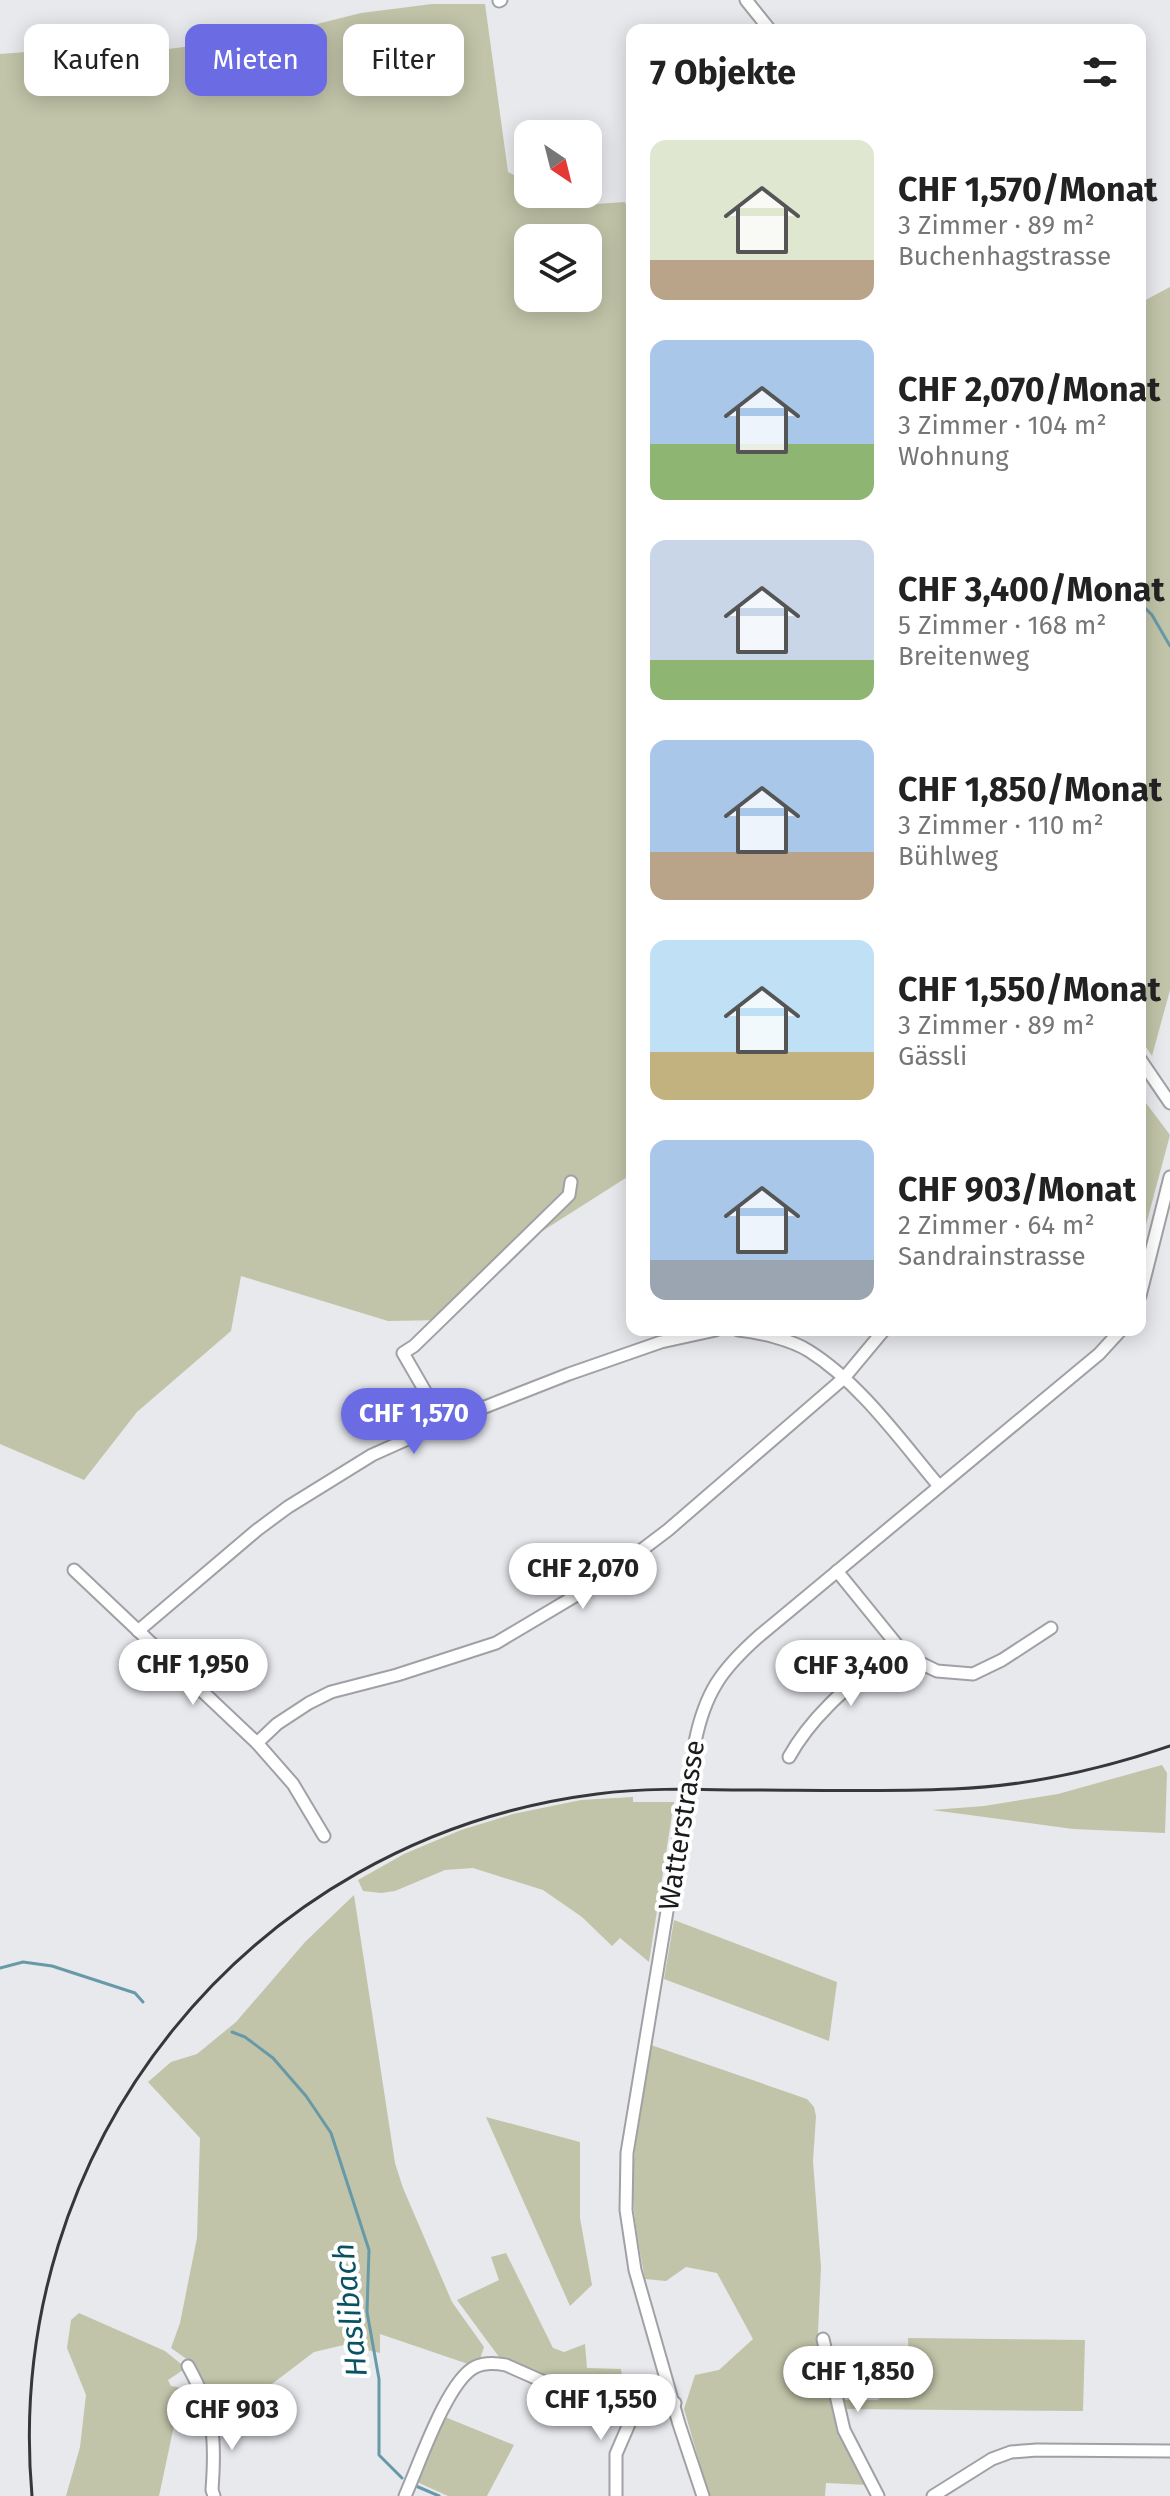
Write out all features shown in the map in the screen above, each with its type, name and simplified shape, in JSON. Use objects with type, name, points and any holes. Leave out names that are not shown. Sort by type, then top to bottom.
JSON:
[{"type":"street","points":[[746,0],[765,24]]},
{"type":"street","points":[[1146,1068],[1170,1103]]},
{"type":"street","points":[[1146,1272],[1170,1177]]},
{"type":"street","points":[[439,1425],[429,1398],[403,1353],[414,1346],[569,1195],[571,1182]]},
{"type":"street","points":[[138,1631],[257,1530],[372,1455],[569,1374],[661,1342],[688,1336]]},
{"type":"street","points":[[768,1336],[807,1349],[844,1378],[939,1486]]},
{"type":"street","points":[[257,1743],[277,1724],[331,1692],[397,1675],[496,1643],[602,1580],[668,1530],[844,1378],[879,1336]]},
{"type":"street","name":"Watterstrasse","points":[[703,2496],[635,2270],[626,2210],[627,2153],[695,1742],[704,1705],[718,1678],[758,1637],[1099,1354],[1116,1336]]},
{"type":"street","points":[[74,1570],[257,1743],[293,1784],[324,1836]]},
{"type":"street","points":[[837,1571],[906,1656],[937,1671],[973,1674],[1002,1660],[1051,1628]]},
{"type":"street","points":[[789,1757],[802,1734],[824,1708],[897,1646]]},
{"type":"street","points":[[823,2339],[844,2430],[878,2496]]},
{"type":"street","points":[[405,2496],[451,2392],[464,2375],[476,2366],[492,2363],[506,2365],[610,2411],[629,2414],[675,2403]]},
{"type":"street","points":[[188,2366],[206,2401],[212,2425],[214,2496]]},
{"type":"street","points":[[616,2496],[616,2454],[629,2424],[629,2414]]},
{"type":"street","points":[[933,2496],[992,2459],[1011,2452],[1052,2449],[1170,2451]]},
{"type":"green space","points":[[432,4],[485,4],[508,172],[514,175],[514,208],[602,208],[602,204],[625,202],[626,1178],[533,1237],[444,1320],[388,1321],[241,1276],[231,1331],[137,1412],[84,1480],[0,1444],[0,54],[24,52],[24,96],[169,96],[169,49],[185,47],[185,96],[327,96],[327,24],[317,24],[361,13]]},
{"type":"green space","points":[[1170,287],[1170,990],[1152,1056],[1146,1047],[1146,300]]},
{"type":"green space","points":[[1146,1103],[1170,1135],[1146,1225]]},
{"type":"green space","points":[[1162,1765],[1167,1773],[1165,1833],[1073,1829],[932,1810],[984,1806],[1058,1794]]},
{"type":"green space","points":[[633,1797],[633,1802],[674,1802],[649,1962],[620,1938],[612,1946],[582,1917],[543,1890],[473,1868],[445,1870],[395,1891],[381,1893],[363,1891],[358,1880],[404,1854],[461,1830],[513,1814],[581,1800]]},
{"type":"green space","points":[[354,1895],[395,2163],[452,2302],[484,2347],[480,2359],[471,2365],[380,2334],[380,2353],[344,2345],[314,2352],[268,2387],[260,2431],[216,2416],[210,2398],[188,2360],[171,2348],[180,2323],[197,2238],[200,2138],[148,2082],[171,2062],[197,2054],[236,2022],[305,1942]]},
{"type":"green space","points":[[674,1920],[837,1982],[829,2041],[664,1979]]},
{"type":"green space","points":[[651,2045],[807,2099],[814,2107],[813,2161],[821,2267],[818,2332],[840,2426],[868,2485],[826,2483],[825,2496],[709,2496],[684,2409],[695,2375],[719,2370],[753,2339],[717,2273],[686,2267],[666,2281],[645,2279],[635,2220],[633,2180],[638,2122]]},
{"type":"green space","points":[[486,2117],[580,2142],[580,2218],[592,2285],[570,2306]]},
{"type":"green space","points":[[506,2253],[553,2348],[564,2352],[585,2344],[587,2368],[621,2369],[626,2408],[610,2407],[502,2361],[457,2300],[499,2280],[491,2257]]},
{"type":"green space","points":[[79,2313],[165,2351],[186,2368],[168,2380],[171,2386],[182,2388],[159,2496],[66,2496],[80,2447],[86,2395],[67,2348],[71,2320]]},
{"type":"green space","points":[[908,2338],[1085,2340],[1083,2411],[843,2409],[839,2400],[877,2400],[910,2383]]},
{"type":"green space","points":[[445,2417],[514,2445],[487,2496],[448,2496],[417,2482]]},
{"type":"waterway","points":[[1146,609],[1170,646]]},
{"type":"waterway","name":"Haslibach","points":[[0,1968],[23,1962],[52,1966],[135,1993],[143,2002]]},
{"type":"waterway","name":"Haslibach","points":[[232,2032],[245,2037],[273,2058],[306,2096],[331,2133],[369,2250],[367,2312],[379,2379],[379,2455],[402,2478]]},
{"type":"waterway","name":"Haslibach","points":[[416,2486],[439,2496]]},
{"type":"railway","points":[[32,2496],[33,2367],[58,2245],[105,2132],[172,2031],[257,1943],[358,1873],[472,1822],[597,1794],[664,1789],[870,1791],[981,1787],[1063,1775],[1170,1746]]}]
